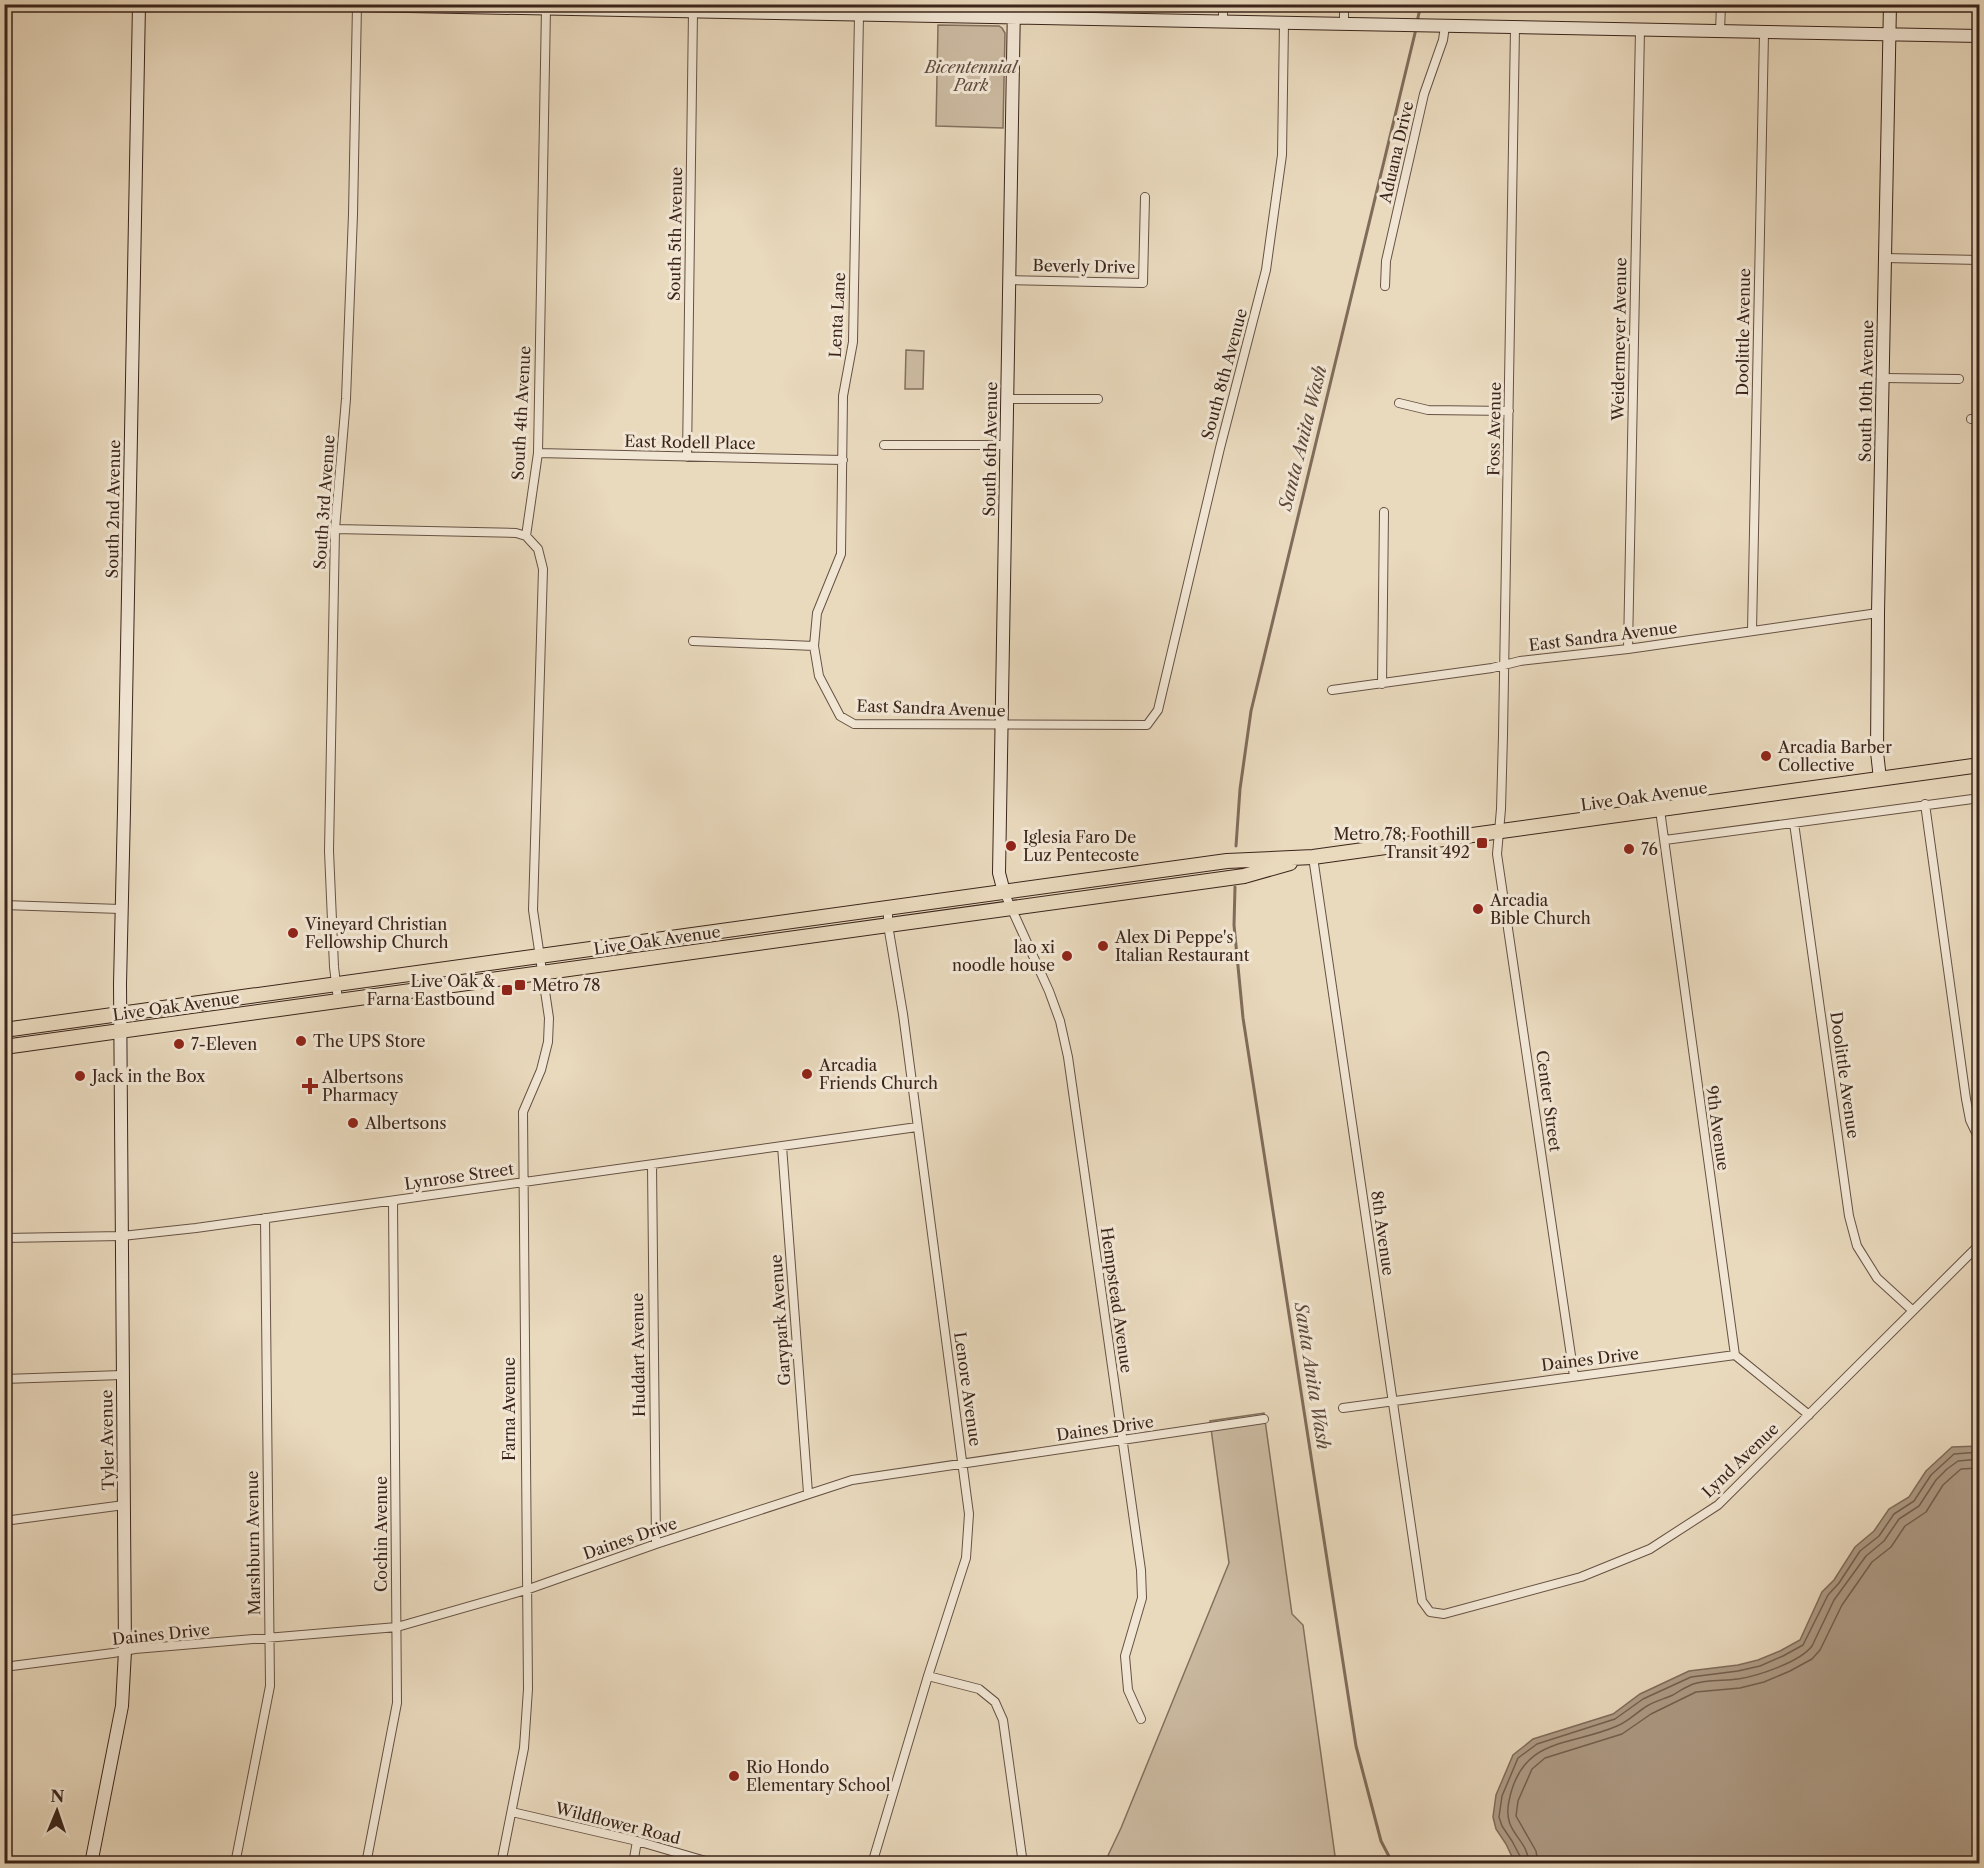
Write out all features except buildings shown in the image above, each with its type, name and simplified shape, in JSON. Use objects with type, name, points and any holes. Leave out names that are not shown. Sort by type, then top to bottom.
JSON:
[{"type":"main road","name":"Live Oak Avenue","points":[[4,1030],[1227,861],[1313,857],[1980,765]]},
{"type":"main road","name":"Live Oak Avenue","points":[[4,1047],[1244,876],[1313,857]]},
{"type":"street","name":"South 2nd Avenue","points":[[120,1014],[120,909],[124,810],[139,4]]},
{"type":"street","points":[[307,4],[693,11],[737,8],[859,15],[1980,36]]},
{"type":"street","name":"South 6th Avenue","points":[[1004,892],[999,878],[1014,4]]},
{"type":"street","points":[[1223,4],[1223,21]]},
{"type":"street","points":[[1344,4],[1344,24]]},
{"type":"street","points":[[1720,32],[1721,4]]},
{"type":"street","name":"South 10th Avenue","points":[[1880,779],[1877,752],[1878,613],[1890,4]]},
{"type":"street","name":"South 3rd Avenue","points":[[338,1000],[329,851],[335,529],[346,399],[353,214],[357,5]]},
{"type":"street","name":"South 4th Avenue","points":[[526,536],[538,453],[546,8]]},
{"type":"street","name":"South 5th Avenue","points":[[687,457],[693,11]]},
{"type":"street","name":"Lenta Lane","points":[[814,646],[817,613],[841,554],[843,396],[853,342],[859,15]]},
{"type":"street","name":"South 8th Avenue","points":[[1147,725],[1158,710],[1220,448],[1266,270],[1282,155],[1284,23]]},
{"type":"street","name":"Aduana Drive","points":[[1385,286],[1386,261],[1424,94],[1443,40],[1445,26]]},
{"type":"street","name":"Foss Avenue","points":[[1499,831],[1502,809],[1515,28]]},
{"type":"street","name":"Weidermeyer Avenue","points":[[1628,649],[1640,30]]},
{"type":"street","name":"Doolittle Avenue","points":[[1752,631],[1764,33]]},
{"type":"street","name":"Beverly Drive","points":[[1010,280],[1143,283],[1145,197]]},
{"type":"street","points":[[1885,258],[1980,260]]},
{"type":"street","points":[[1884,378],[1959,379]]},
{"type":"street","points":[[1008,399],[1098,399]]},
{"type":"street","points":[[1399,403],[1428,410],[1509,411]]},
{"type":"street","points":[[884,445],[1007,446]]},
{"type":"street","name":"East Rodell Place","points":[[538,453],[843,460]]},
{"type":"street","points":[[1382,684],[1384,512]]},
{"type":"street","points":[[335,529],[516,533],[526,536],[538,549],[543,569],[533,910],[542,957]]},
{"type":"street","name":"East Sandra Avenue","points":[[1332,690],[1878,613]]},
{"type":"street","points":[[693,641],[814,646]]},
{"type":"street","name":"East Sandra Avenue","points":[[814,646],[819,676],[840,716],[854,724],[1147,725]]},
{"type":"street","points":[[1665,840],[1980,798]]},
{"type":"street","points":[[1925,804],[1966,1100],[1970,1120],[1980,1141]]},
{"type":"street","name":"9th Avenue","points":[[1660,810],[1735,1355]]},
{"type":"street","name":"Doolittle Avenue","points":[[1794,823],[1849,1216],[1857,1246],[1877,1278],[1912,1310]]},
{"type":"street","name":"Center Street","points":[[1499,831],[1497,854],[1574,1376]]},
{"type":"street","name":"8th Avenue","points":[[1313,857],[1422,1601],[1430,1612]]},
{"type":"street","name":"Hempstead Avenue","points":[[1004,892],[1049,992],[1062,1030],[1068,1057],[1141,1570],[1142,1598],[1125,1656],[1128,1690],[1141,1719]]},
{"type":"street","points":[[4,905],[120,909]]},
{"type":"street","name":"Lenore Avenue","points":[[872,1863],[966,1558],[969,1514],[903,1014],[888,925],[888,909]]},
{"type":"street","name":"Farna Avenue","points":[[501,1863],[524,1748],[527,1713],[523,1112],[541,1070],[548,1042],[549,1018],[542,957]]},
{"type":"street","name":"Tyler Avenue","points":[[91,1863],[122,1706],[125,1651],[120,1014]]},
{"type":"street","name":"Lynrose Street","points":[[4,1238],[122,1236],[393,1201],[917,1127]]},
{"type":"street","name":"Garypark Avenue","points":[[782,1146],[808,1493]]},
{"type":"street","name":"Huddart Avenue","points":[[652,1165],[656,1544]]},
{"type":"street","name":"Cochin Avenue","points":[[366,1863],[398,1703],[393,1201]]},
{"type":"street","name":"Marshburn Avenue","points":[[235,1863],[270,1686],[265,1218]]},
{"type":"street","name":"Lynd Avenue","points":[[1430,1612],[1444,1614],[1581,1577],[1650,1549],[1718,1505],[1980,1244]]},
{"type":"street","points":[[1735,1355],[1809,1414]]},
{"type":"street","name":"Daines Drive","points":[[1343,1408],[1735,1355]]},
{"type":"street","points":[[4,1379],[122,1376]]},
{"type":"street","name":"Daines Drive","points":[[4,1667],[135,1649],[397,1628],[526,1590],[656,1544],[852,1480],[1264,1419]]},
{"type":"street","points":[[4,1521],[124,1505]]},
{"type":"street","points":[[928,1676],[979,1689],[995,1702],[1003,1720],[1023,1863]]},
{"type":"street","name":"Wildflower Road","points":[[512,1812],[637,1841],[716,1863]]},
{"type":"street","points":[[633,1863],[637,1841]]},
{"type":"green space","name":"Bicentennial Park","points":[[938,25],[999,26],[1002,28],[1005,33],[1003,128],[936,126]]},
{"type":"green space","points":[[906,350],[924,351],[923,389],[905,389]]},
{"type":"green space","points":[[1264,1413],[1292,1614],[1303,1625],[1336,1863],[1104,1864],[1121,1828],[1229,1563],[1210,1421]]},
{"type":"water","points":[[1979,1446],[1979,1863],[1515,1863],[1496,1829],[1493,1817],[1496,1795],[1513,1755],[1533,1739],[1613,1714],[1640,1694],[1689,1671],[1758,1660],[1800,1640],[1822,1592],[1834,1580],[1855,1547],[1874,1531],[1889,1509],[1909,1497],[1926,1471],[1952,1447]]},
{"type":"waterway","name":"Santa Anita Wash","points":[[1417,22],[1421,4]]},
{"type":"waterway","name":"Santa Anita Wash","points":[[1236,846],[1240,789],[1251,711],[1416,29]]},
{"type":"waterway","name":"Santa Anita Wash","points":[[1235,887],[1234,925],[1243,1018],[1356,1746],[1381,1841],[1393,1864]]},
{"type":"place","name":"Arcadia Barber Collective","points":[[1766,756]]},
{"type":"place","name":"Metro 78; Foothill Transit 492","points":[[1482,843]]},
{"type":"place","name":"Iglesia Faro De Luz Pentecoste","points":[[1011,846]]},
{"type":"place","name":"76","points":[[1629,849]]},
{"type":"place","name":"Arcadia Bible Church","points":[[1478,909]]},
{"type":"place","name":"Vineyard Christian Fellowship Church","points":[[293,933]]},
{"type":"place","name":"Alex Di Peppe's Italian Restaurant","points":[[1103,946]]},
{"type":"place","name":"lao xi noodle house","points":[[1067,956]]},
{"type":"place","name":"Metro 78","points":[[520,985]]},
{"type":"place","name":"Live Oak & Farna Eastbound","points":[[507,990]]},
{"type":"place","name":"The UPS Store","points":[[301,1041]]},
{"type":"place","name":"7-Eleven","points":[[179,1044]]},
{"type":"place","name":"Arcadia Friends Church","points":[[807,1074]]},
{"type":"place","name":"Jack in the Box","points":[[80,1076]]},
{"type":"place","name":"Albertsons Pharmacy","points":[[310,1086]]},
{"type":"place","name":"Albertsons","points":[[353,1123]]},
{"type":"place","name":"Rio Hondo Elementary School","points":[[734,1776]]}]
